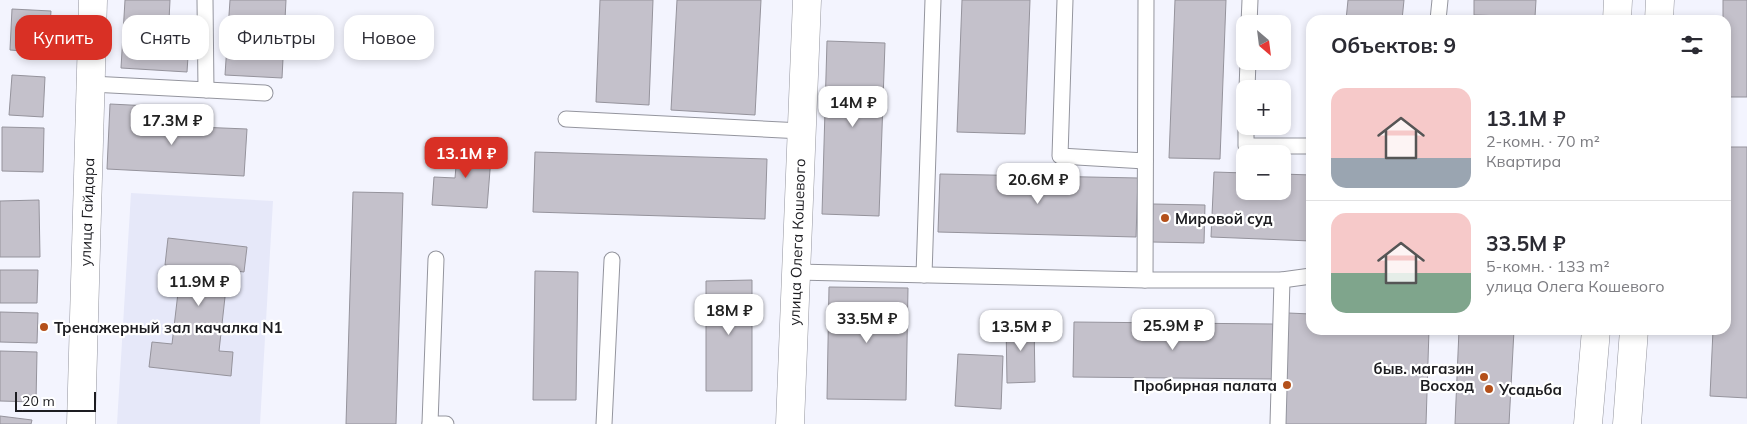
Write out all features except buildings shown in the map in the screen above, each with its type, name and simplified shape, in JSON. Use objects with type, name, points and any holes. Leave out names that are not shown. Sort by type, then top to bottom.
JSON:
[{"type":"street","name":"улица Гайдара","points":[[81,424],[92,0]]},
{"type":"street","name":"улица Олега Кошевого","points":[[790,424],[806,0]]},
{"type":"street","points":[[1617,15],[1618,0]]},
{"type":"street","points":[[1659,15],[1660,0]]},
{"type":"street","points":[[1588,424],[1596,335]]},
{"type":"street","points":[[1627,424],[1634,335]]},
{"type":"lane","points":[[205,0],[206,90]]},
{"type":"lane","points":[[924,275],[933,0]]},
{"type":"lane","points":[[1065,0],[1060,156],[1145,161]]},
{"type":"lane","points":[[1145,280],[1146,0]]},
{"type":"lane","points":[[1249,15],[1250,0]]},
{"type":"lane","points":[[1438,15],[1440,0]]},
{"type":"lane","points":[[91,84],[265,93]]},
{"type":"lane","points":[[566,119],[802,131]]},
{"type":"lane","points":[[1246,135],[1246,146],[1306,146]]},
{"type":"lane","points":[[436,259],[430,424],[446,424]]},
{"type":"lane","points":[[604,424],[612,260]]},
{"type":"lane","points":[[796,272],[1145,280],[1282,280],[1306,277]]},
{"type":"lane","points":[[1278,424],[1282,280]]},
{"type":"shaded area","points":[[131,193],[273,201],[260,424],[117,424]]},
{"type":"place","name":"Мировой суд","points":[[1165,218]]},
{"type":"place","name":"Тренажерный зал качалка N1","points":[[44,327]]},
{"type":"place","name":"быв. магазин Восход","points":[[1484,377]]},
{"type":"place","name":"Пробирная палата","points":[[1287,385]]},
{"type":"place","name":"Усадьба","points":[[1489,389]]}]
